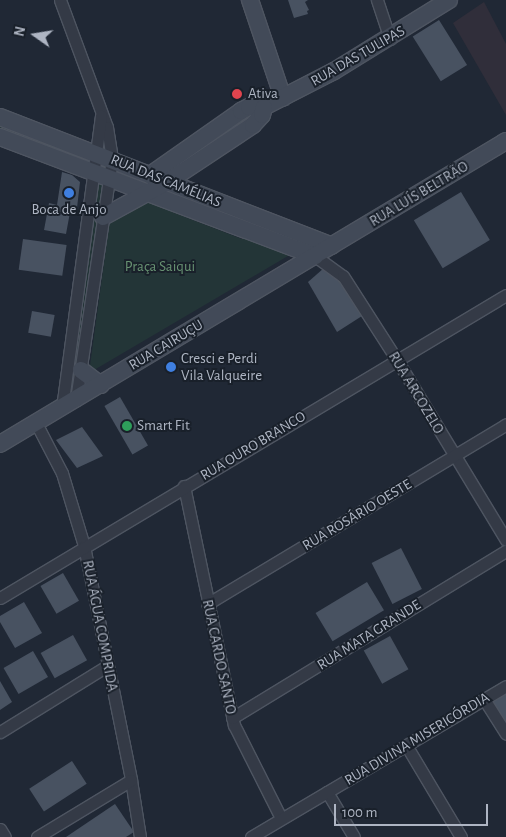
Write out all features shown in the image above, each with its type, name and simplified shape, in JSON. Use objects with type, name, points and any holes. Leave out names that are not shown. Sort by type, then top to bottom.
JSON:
[{"type":"street","points":[[60,0],[110,137],[112,159],[102,176],[78,286],[69,404]]},
{"type":"street","points":[[250,0],[283,98]]},
{"type":"street","points":[[377,0],[390,39]]},
{"type":"street","name":"RUA DAS TULIPAS","points":[[150,175],[241,110],[249,107],[264,107],[283,98],[390,39],[449,0]]},
{"type":"street","name":"RUA DAS TULIPAS","points":[[102,217],[168,182],[253,125],[262,115],[264,107]]},
{"type":"street","points":[[69,404],[80,370],[102,217],[102,176],[96,153],[101,115]]},
{"type":"street","name":"RUA DAS CAMÉLIAS","points":[[0,117],[332,246]]},
{"type":"street","name":"RUA DAS CAMÉLIAS","points":[[0,137],[315,256]]},
{"type":"street","name":"RUA LUÍS BELTRÃO","points":[[332,246],[506,141]]},
{"type":"street","name":"RUA CAIRUÇU","points":[[0,444],[332,246]]},
{"type":"street","name":"RUA ARCOZELO","points":[[315,256],[343,276],[397,360],[506,540]]},
{"type":"street","points":[[78,286],[92,288]]},
{"type":"street","name":"RUA OURO BRANCO","points":[[0,598],[184,486],[506,295]]},
{"type":"street","points":[[80,370],[101,385]]},
{"type":"street","name":"RUA ÁGUA COMPRIDA","points":[[36,423],[62,473],[84,546],[131,780],[140,837]]},
{"type":"street","name":"RUA ROSÁRIO OESTE","points":[[207,604],[506,424]]},
{"type":"street","name":"RUA CARDO SANTO","points":[[184,486],[232,718],[237,734],[281,818]]},
{"type":"street","name":"RUA MATA GRANDE","points":[[232,718],[506,551]]},
{"type":"street","points":[[0,732],[107,666]]},
{"type":"street","name":"RUA DIVINA MISERICÓRDIA","points":[[251,837],[506,686]]},
{"type":"street","points":[[484,699],[506,734]]},
{"type":"street","points":[[406,745],[461,837]]},
{"type":"street","points":[[37,837],[131,780]]},
{"type":"street","points":[[327,792],[354,837]]},
{"type":"street","points":[[0,829],[5,837]]},
{"type":"shaded area","points":[[484,2],[506,44],[506,115],[453,23]]},
{"type":"green space","points":[[0,121],[90,154],[91,163],[0,133]]},
{"type":"green space","points":[[97,182],[104,183],[73,391],[69,388]]},
{"type":"green space","name":"Praça Saiqui","points":[[150,198],[170,206],[172,212],[242,239],[247,236],[293,253],[89,373],[110,219]]},
{"type":"building","points":[[288,0],[308,0],[305,2],[309,10],[307,11],[308,14],[294,18]]},
{"type":"building","points":[[439,20],[467,65],[441,81],[413,36]]},
{"type":"building","points":[[62,172],[72,175],[80,182],[77,208],[71,207],[66,234],[44,230],[49,203],[57,205]]},
{"type":"building","points":[[461,192],[490,240],[443,268],[414,220]]},
{"type":"building","points":[[23,239],[67,245],[62,276],[19,270]]},
{"type":"building","points":[[324,268],[336,274],[362,316],[337,332],[308,282]]},
{"type":"building","points":[[32,311],[55,315],[51,337],[28,333]]},
{"type":"building","name":"Smart Fit","points":[[120,397],[148,445],[132,454],[104,406]]},
{"type":"building","points":[[82,427],[103,456],[77,468],[56,440]]},
{"type":"building","points":[[401,548],[422,589],[392,604],[372,563]]},
{"type":"building","points":[[63,573],[79,601],[56,614],[40,586]]},
{"type":"building","points":[[367,582],[384,610],[333,641],[316,613]]},
{"type":"building","points":[[24,602],[42,633],[15,648],[0,622],[0,616]]},
{"type":"building","points":[[73,635],[87,660],[55,678],[41,653]]},
{"type":"building","points":[[390,636],[408,669],[382,684],[364,651]]},
{"type":"building","points":[[33,651],[48,677],[19,694],[4,668]]},
{"type":"building","points":[[0,681],[12,702],[0,710]]},
{"type":"building","points":[[506,693],[506,723],[492,702]]},
{"type":"building","points":[[72,761],[87,784],[44,811],[29,789]]},
{"type":"building","points":[[115,804],[134,832],[126,837],[66,837]]},
{"type":"place","name":"Ativa","points":[[237,94]]},
{"type":"place","name":"Boca de Anjo","points":[[69,193]]},
{"type":"place","name":"Cresci e Perdi Vila Valqueire","points":[[171,367]]},
{"type":"place","name":"Smart Fit","points":[[127,426]]}]
